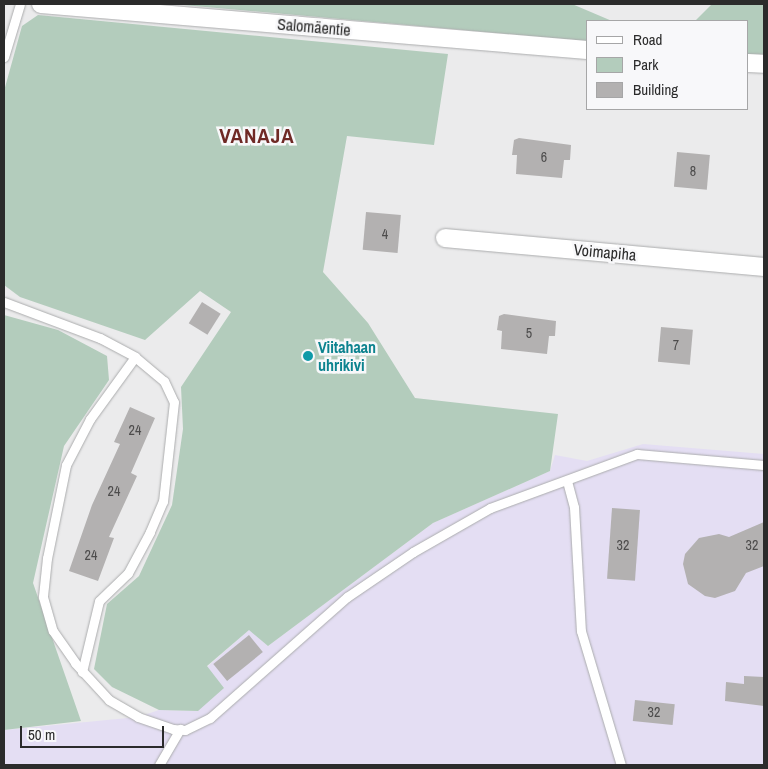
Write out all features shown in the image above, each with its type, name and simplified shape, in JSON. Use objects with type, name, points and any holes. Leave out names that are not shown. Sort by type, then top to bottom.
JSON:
[{"type":"street","name":"Salomäentie","points":[[41,4],[586,50]]},
{"type":"street","points":[[748,63],[764,64]]},
{"type":"street","name":"Voimapiha","points":[[445,238],[764,267]]},
{"type":"lane","points":[[4,56],[20,4]]},
{"type":"lane","points":[[4,302],[55,319],[135,357],[164,381],[174,402],[168,472],[163,501],[150,532],[128,573],[99,601],[82,672]]},
{"type":"lane","points":[[135,357],[90,420],[66,465],[47,558],[43,597],[52,631],[82,672],[109,700],[138,718],[180,729],[210,718],[346,597],[413,552],[490,508],[637,454],[764,465]]},
{"type":"lane","points":[[567,481],[574,507],[581,632],[621,765]]},
{"type":"lane","points":[[159,765],[180,729]]},
{"type":"shaded area","points":[[643,444],[764,454],[764,765],[4,765],[4,730],[138,717],[159,710],[198,711],[207,667],[250,629],[268,646],[433,523],[550,471],[555,455],[587,461]]},
{"type":"green space","points":[[172,4],[572,4],[610,20],[586,20],[586,41]]},
{"type":"green space","points":[[712,4],[764,4],[764,57],[748,55],[748,20],[696,20]]},
{"type":"green space","points":[[38,15],[448,54],[434,145],[347,136],[323,272],[368,323],[415,398],[558,414],[550,471],[433,523],[268,646],[249,630],[207,666],[224,688],[198,711],[159,710],[112,687],[94,669],[107,604],[139,576],[172,505],[183,429],[181,387],[231,312],[200,291],[145,340],[20,297],[4,285],[4,91],[22,26]]},
{"type":"green space","points":[[4,315],[58,330],[107,356],[109,380],[64,446],[33,583],[81,721],[4,730]]},
{"type":"building","points":[[519,138],[571,145],[570,160],[564,160],[562,178],[516,174],[517,155],[512,155],[514,140]]},
{"type":"building","points":[[677,152],[710,155],[707,190],[674,187]]},
{"type":"building","points":[[366,212],[401,215],[398,253],[363,250]]},
{"type":"building","points":[[202,302],[221,314],[207,335],[189,323]]},
{"type":"building","points":[[504,314],[556,321],[555,336],[549,336],[547,354],[501,349],[502,331],[497,330],[499,316]]},
{"type":"building","points":[[661,327],[693,330],[690,365],[658,362]]},
{"type":"building","points":[[130,407],[155,418],[131,473],[137,476],[109,537],[114,538],[98,581],[69,571],[92,505],[120,444],[114,442]]},
{"type":"building","points":[[612,508],[640,510],[635,581],[607,579]]},
{"type":"building","points":[[764,522],[764,566],[746,573],[735,591],[715,598],[705,596],[688,584],[683,564],[685,554],[699,538],[719,534],[729,537]]},
{"type":"building","points":[[249,635],[263,652],[227,681],[213,664]]},
{"type":"building","points":[[744,676],[764,677],[764,706],[725,701],[726,682],[744,684]]},
{"type":"building","points":[[635,700],[675,704],[673,725],[633,721]]},
{"type":"place","name":"Viitahaan uhrikivi","points":[[308,356]]},
{"type":"district","name":"VANAJA","points":[[257,136]]}]
